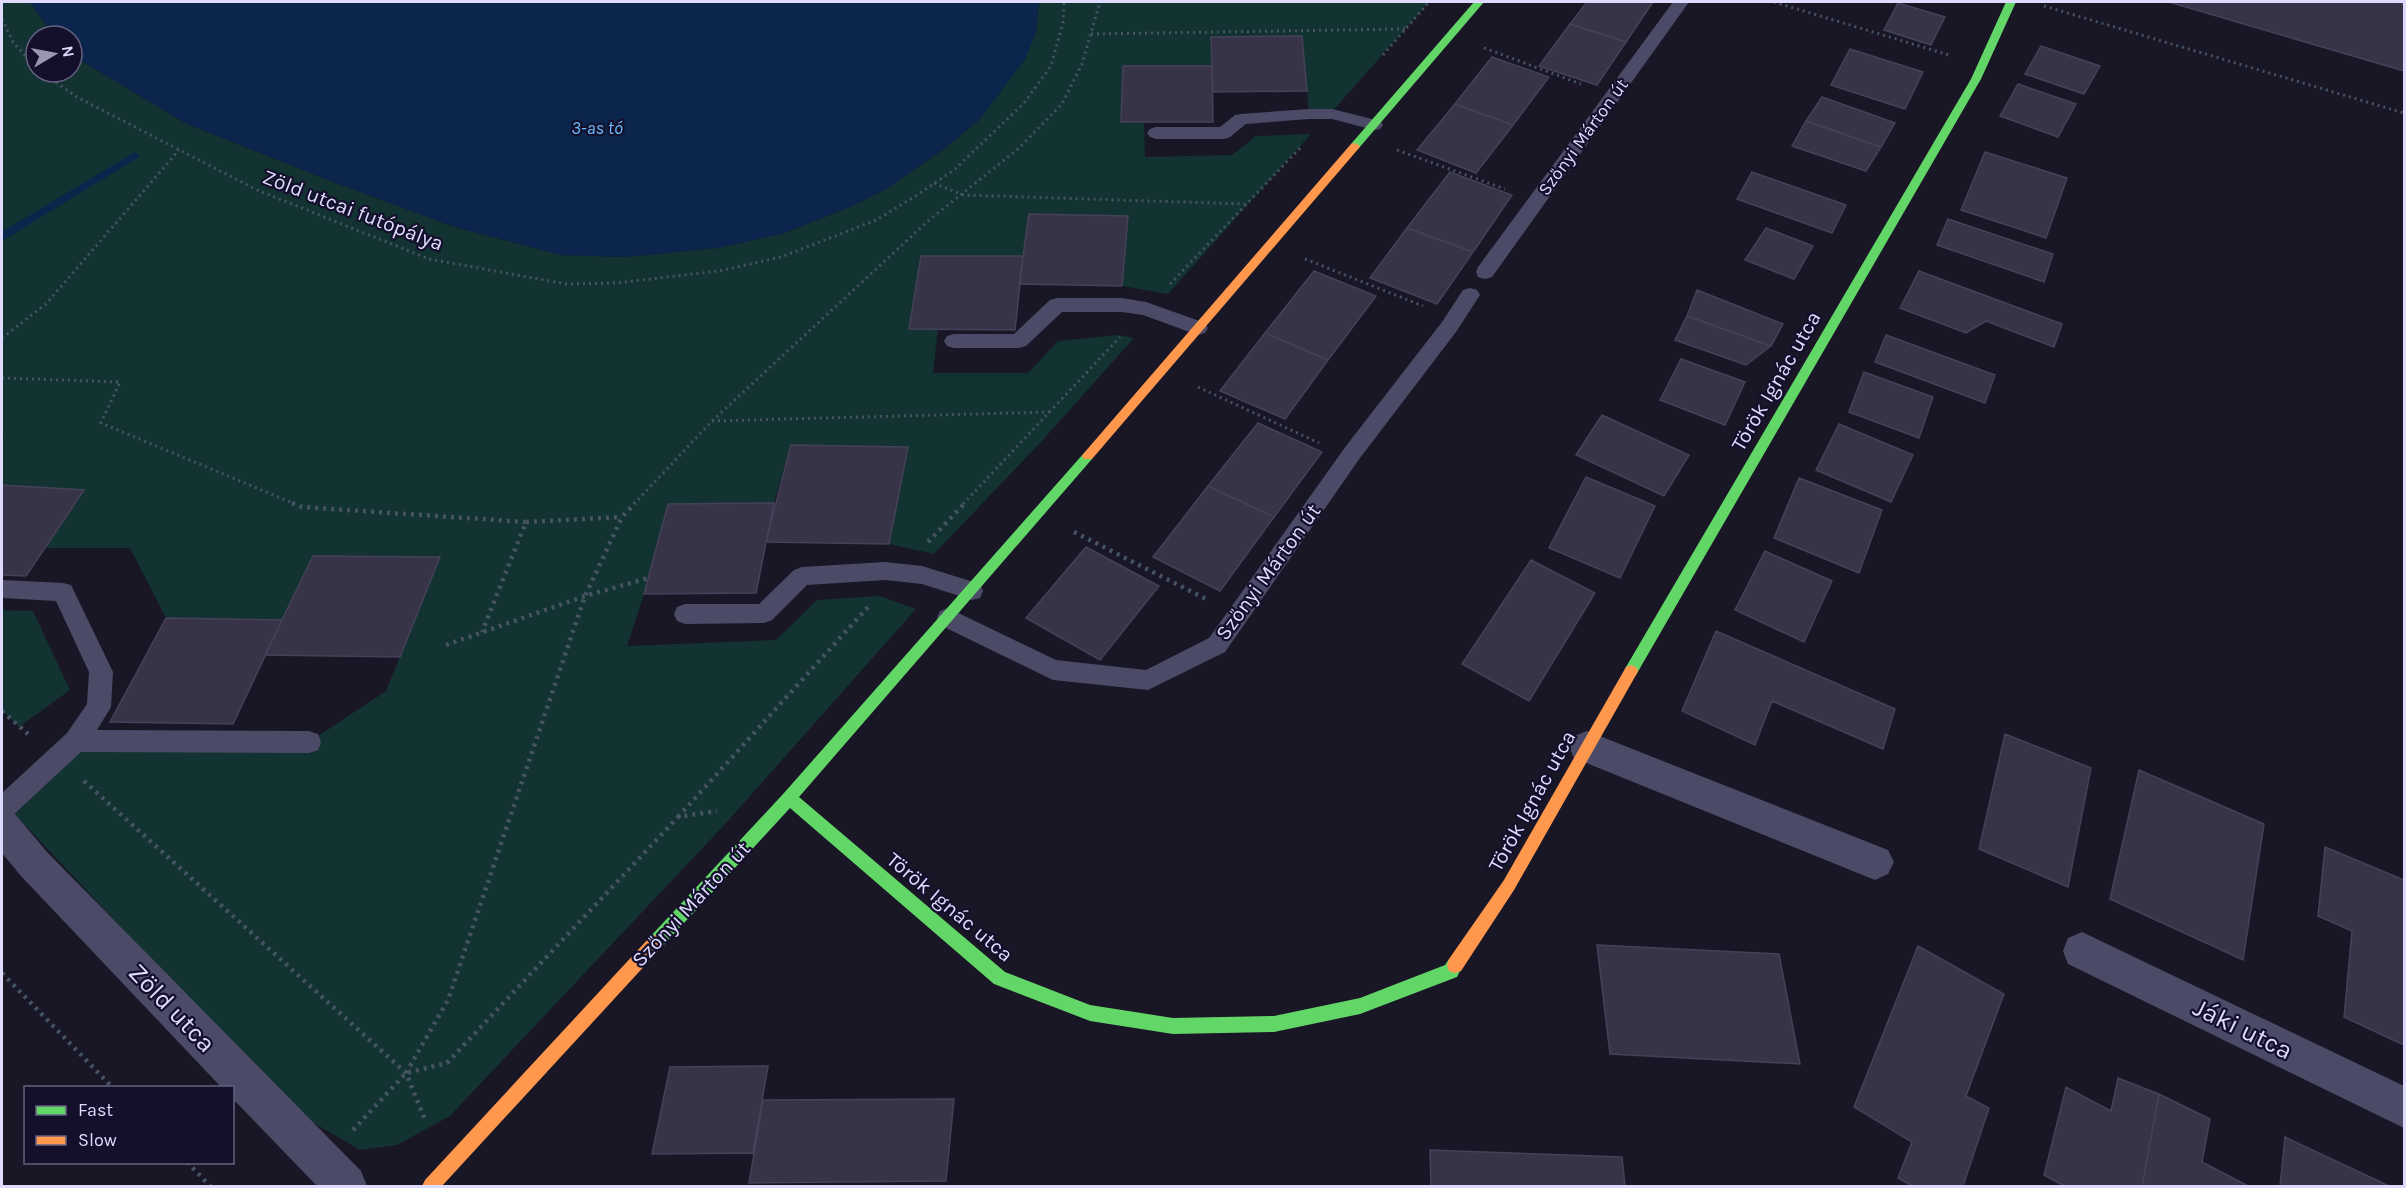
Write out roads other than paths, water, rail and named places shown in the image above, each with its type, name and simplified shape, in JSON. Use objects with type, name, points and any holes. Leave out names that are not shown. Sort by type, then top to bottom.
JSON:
[{"type":"street","name":"Szőnyi Márton út","points":[[431,1186],[789,798],[972,591],[1479,2]]},
{"type":"street","name":"Török Ignác utca","points":[[789,798],[1000,978],[1090,1013],[1173,1026],[1274,1024],[1360,1006],[1451,971],[1509,885],[1982,65],[2011,2]]},
{"type":"street","points":[[1587,747],[1875,862]]},
{"type":"street","name":"Zöld utca","points":[[2,826],[34,864],[334,1175]]},
{"type":"street","name":"Jáki utca","points":[[2082,951],[2404,1107]]},
{"type":"lane","name":"Szőnyi Márton út","points":[[1485,273],[1681,2]]},
{"type":"lane","points":[[1156,133],[1224,133],[1241,119],[1332,114],[1374,125]]},
{"type":"lane","name":"Szőnyi Márton út","points":[[948,618],[1053,670],[1148,680],[1217,645],[1350,457],[1455,319],[1470,295]]},
{"type":"lane","points":[[954,341],[1019,341],[1057,305],[1122,305],[1146,309],[1198,328]]},
{"type":"lane","points":[[685,614],[764,613],[802,576],[885,571],[922,575],[972,591]]},
{"type":"lane","points":[[2,589],[63,592],[101,672],[99,707],[67,750],[2,809]]},
{"type":"lane","points":[[67,750],[309,742]]},
{"type":"water","name":"3-as tó","points":[[30,2],[1039,2],[1036,33],[1025,59],[981,118],[945,148],[888,188],[850,207],[784,233],[718,248],[625,257],[561,255],[455,227],[187,124],[84,62],[84,24],[46,24]]},
{"type":"waterway","points":[[2,237],[135,155]]}]
